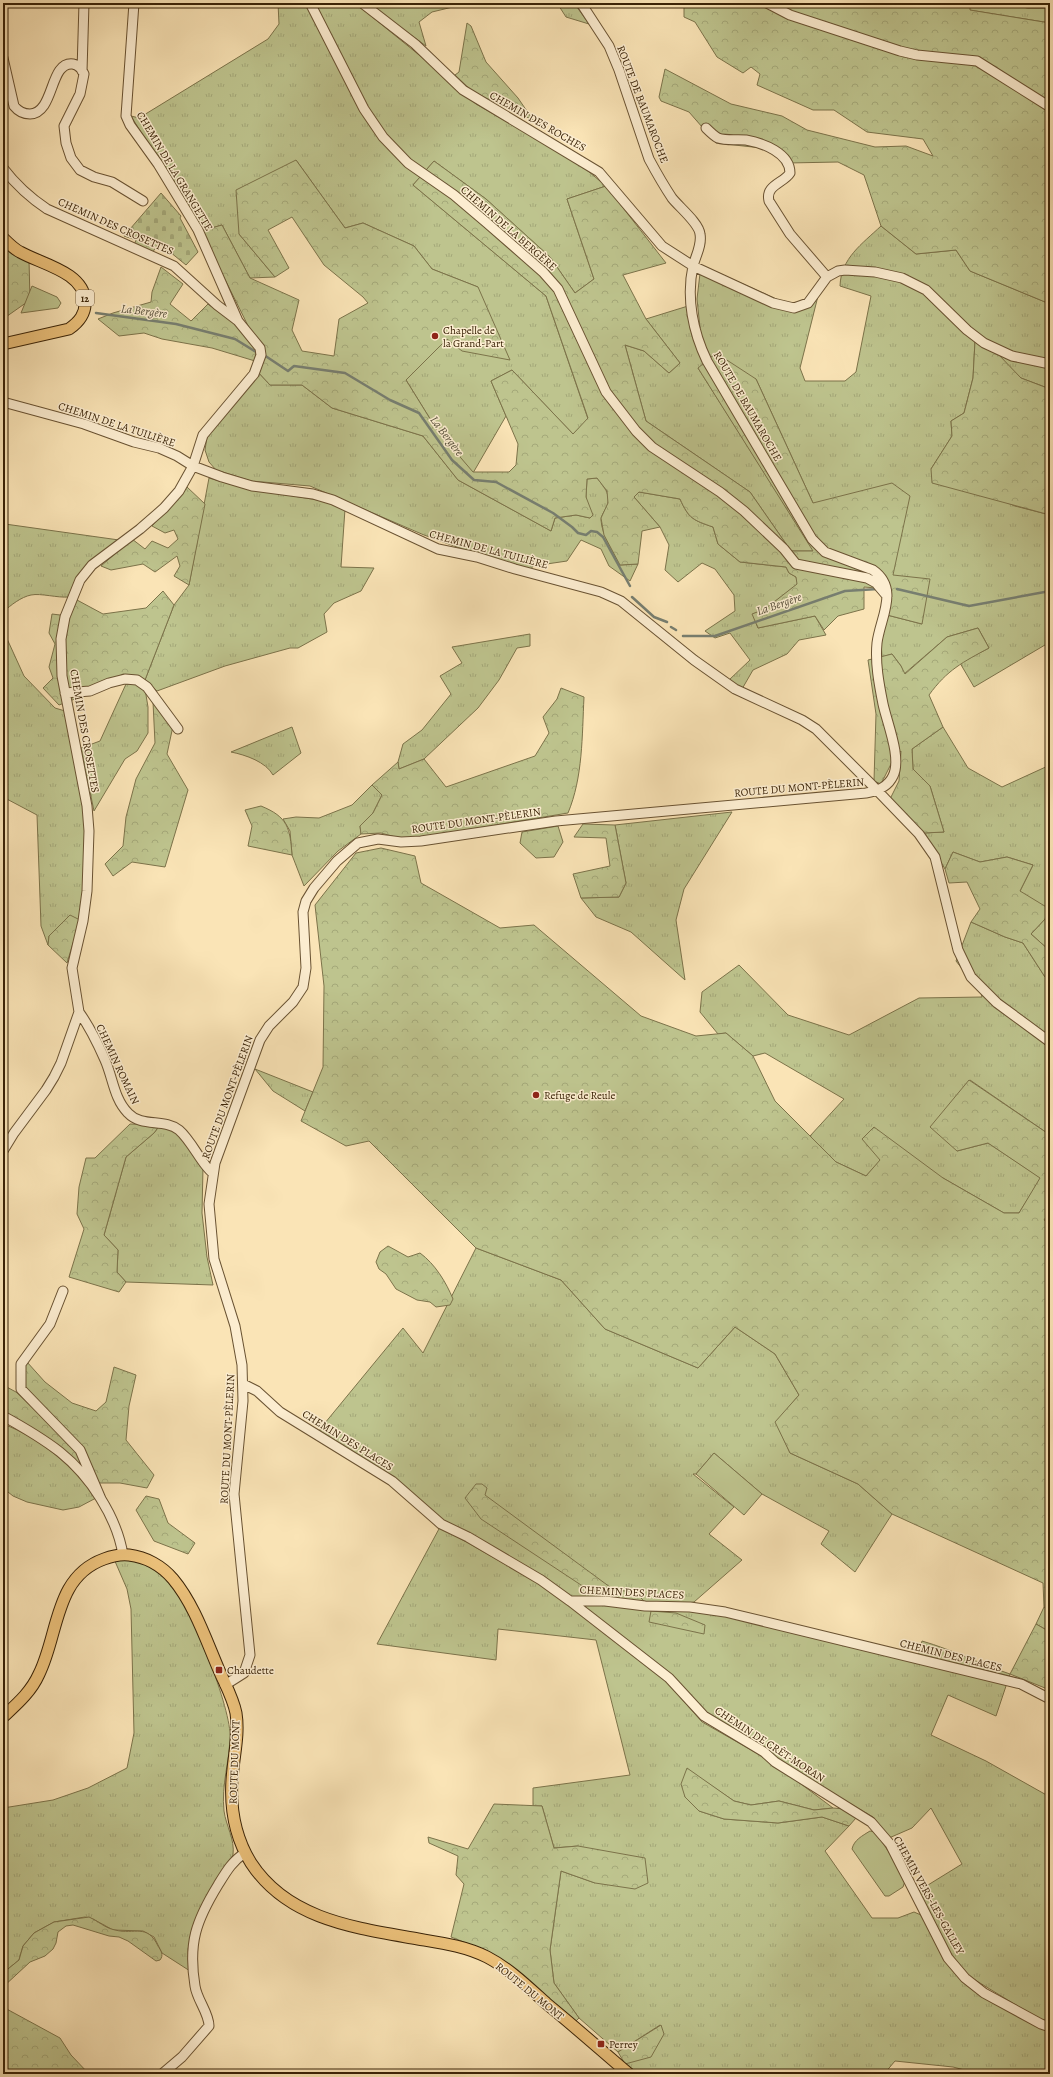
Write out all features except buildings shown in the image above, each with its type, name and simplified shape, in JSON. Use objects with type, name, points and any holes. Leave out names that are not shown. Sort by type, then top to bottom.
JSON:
[{"type":"main road","name":"12","points":[[3,238],[17,251],[75,280],[84,294],[85,309],[76,324],[69,329],[3,344]]},
{"type":"main road","name":"ROUTE DU MONT","points":[[3,1717],[30,1691],[38,1677],[46,1659],[59,1608],[73,1582],[80,1574],[95,1562],[123,1555],[132,1555],[149,1560],[158,1565],[172,1578],[190,1607],[234,1706],[237,1726],[232,1778],[232,1810],[236,1830],[245,1853],[258,1873],[272,1887],[299,1907],[322,1918],[358,1928],[471,1950],[496,1962],[516,1977],[629,2074]]},
{"type":"street","points":[[84,3],[82,71],[84,74],[80,94],[64,126],[66,143],[71,158],[80,170],[94,177],[112,182],[143,201]]},
{"type":"street","name":"CHEMIN DE LA GRANGETTE","points":[[134,3],[126,116],[130,126],[158,164],[198,230],[238,321]]},
{"type":"street","name":"CHEMIN DE LA BERGÈRE","points":[[310,3],[364,109],[383,137],[408,163],[454,195],[502,236],[558,289],[606,392],[636,431],[652,447],[720,492],[744,510],[784,549],[796,564],[867,578],[876,583],[887,596]]},
{"type":"street","name":"CHEMIN DES ROCHES","points":[[362,3],[415,44],[463,90],[599,172],[662,246],[679,258],[693,266],[774,303],[794,308],[808,303],[827,277]]},
{"type":"street","name":"ROUTE DE BAUMAROCHE","points":[[581,3],[609,46],[619,70],[651,164],[673,198],[698,227],[700,233],[700,246],[693,266],[691,302],[692,316],[701,348],[812,539],[825,552],[878,574],[886,586],[887,596]]},
{"type":"street","points":[[767,3],[790,15],[900,51],[917,55],[977,61],[1050,107]]},
{"type":"street","points":[[1028,3],[1043,3]]},
{"type":"street","points":[[3,58],[14,106],[27,114],[36,113],[43,108],[58,72],[63,67],[73,64],[82,71]]},
{"type":"street","points":[[706,128],[716,137],[746,140],[768,147],[789,163],[790,173],[771,189],[768,197],[769,201],[790,234],[827,277],[838,271],[845,270],[890,274],[911,281],[930,293],[967,330],[984,343],[1017,358],[1050,364]]},
{"type":"street","name":"CHEMIN DES CROSETTES","points":[[3,168],[14,183],[30,198],[47,209],[174,266],[217,305],[238,321],[260,348],[261,355],[259,364],[254,374],[203,435],[193,466],[179,491],[164,508],[92,565],[80,580],[65,617],[61,639],[62,676],[87,806],[89,831],[87,891],[83,920],[72,968],[79,1012],[61,1063],[46,1090],[14,1133],[3,1151]]},
{"type":"street","name":"CHEMIN DE LA TUILIÈRE","points":[[3,402],[84,424],[134,442],[159,448],[177,456],[193,466],[252,486],[313,494],[333,500],[438,549],[477,557],[520,571],[601,592],[621,600],[694,660],[735,689],[802,720],[816,729],[919,834],[935,857],[956,943],[962,960],[971,977],[997,1003],[1050,1042]]},
{"type":"street","points":[[877,791],[885,787],[893,776],[896,762],[877,668],[877,643],[887,596]]},
{"type":"street","points":[[65,693],[90,691],[109,683],[125,679],[137,680],[147,687],[178,729]]},
{"type":"street","name":"ROUTE DU MONT-PÈLERIN","points":[[225,1685],[244,1673],[250,1655],[234,1499],[243,1384],[241,1356],[235,1326],[214,1258],[209,1204],[213,1173],[234,1107],[260,1040],[269,1026],[293,1002],[303,987],[306,968],[302,920],[304,905],[314,888],[337,861],[358,844],[378,839],[401,842],[421,841],[556,821],[877,791]]},
{"type":"street","name":"CHEMIN ROMAIN","points":[[79,1012],[106,1061],[120,1102],[128,1114],[139,1121],[170,1125],[178,1130],[188,1139],[208,1169],[213,1173]]},
{"type":"street","points":[[63,1291],[50,1324],[21,1364],[21,1389],[80,1450],[121,1543],[123,1555]]},
{"type":"street","name":"CHEMIN DES PLACES","points":[[243,1384],[257,1391],[280,1412],[392,1481],[441,1524],[541,1580],[570,1602],[605,1601],[644,1606],[690,1607],[725,1612],[1021,1684],[1050,1699]]},
{"type":"street","points":[[3,1416],[33,1432],[61,1453],[101,1499]]},
{"type":"street","name":"CHEMIN DE CRÊT-MORAN","points":[[570,1602],[669,1678],[704,1716],[764,1752],[775,1762],[871,1822]]},
{"type":"street","name":"CHEMIN VERS-LES-GALLEY","points":[[871,1822],[890,1844],[948,1958],[965,1978],[984,1993],[1041,2024],[1050,2027]]},
{"type":"street","points":[[162,2074],[182,2057],[209,2026],[195,1988],[192,1956],[194,1934],[198,1920],[226,1872],[234,1861],[245,1853]]},
{"type":"green space","points":[[278,3],[313,3],[317,8],[326,3],[355,3],[429,63],[476,104],[577,162],[606,186],[567,199],[594,279],[575,293],[550,257],[486,199],[434,161],[413,185],[546,296],[588,419],[573,434],[512,370],[491,381],[506,416],[473,473],[437,430],[406,380],[447,339],[478,287],[432,269],[414,246],[363,223],[345,228],[296,160],[239,234],[275,277],[250,278],[222,225],[201,231],[131,116],[139,118],[268,39],[279,24]]},
{"type":"green space","points":[[367,3],[460,3],[461,5],[432,12],[419,22],[426,46]]},
{"type":"green space","points":[[557,3],[574,3],[589,24],[566,17]]},
{"type":"green space","points":[[684,3],[970,3],[970,10],[1050,23],[1050,304],[970,271],[956,250],[916,254],[881,226],[864,175],[838,162],[788,163],[771,149],[716,143],[689,112],[661,101],[659,97],[665,69],[731,104],[782,116],[807,130],[875,147],[906,146],[933,156],[923,139],[867,132],[834,110],[813,110],[757,85],[760,74],[751,67],[743,73],[717,57],[695,22],[684,17]]},
{"type":"green space","points":[[970,3],[1050,3],[1050,23],[969,10]]},
{"type":"green space","points":[[467,23],[471,26],[486,62],[518,98],[533,120],[473,92],[455,75],[459,72]]},
{"type":"green space","points":[[296,160],[345,228],[363,223],[414,246],[432,269],[478,287],[510,360],[462,351],[447,339],[406,380],[437,430],[473,472],[509,472],[516,465],[518,444],[491,381],[512,370],[573,434],[588,418],[546,296],[413,185],[434,161],[486,199],[550,257],[575,293],[594,279],[567,199],[606,186],[666,263],[623,275],[646,319],[680,363],[669,373],[644,351],[625,345],[646,421],[750,492],[791,551],[813,551],[698,368],[716,353],[756,379],[813,503],[892,483],[910,496],[893,575],[930,579],[922,624],[887,615],[888,589],[864,587],[864,609],[838,616],[824,630],[815,616],[758,628],[752,614],[765,609],[797,584],[796,577],[789,573],[786,567],[740,562],[718,544],[713,527],[692,518],[686,511],[680,499],[639,492],[634,497],[660,527],[642,531],[638,564],[620,565],[604,535],[601,518],[608,503],[607,491],[597,478],[587,479],[586,497],[593,515],[590,518],[576,515],[555,518],[551,531],[458,480],[423,436],[332,408],[302,385],[270,385],[258,372],[264,358],[201,231],[222,225],[250,278],[299,300],[292,330],[302,351],[334,356],[339,319],[368,303],[363,297],[324,265],[292,217],[268,230],[289,268],[275,277],[239,234],[236,190]]},
{"type":"green space","points":[[161,193],[181,216],[180,218],[198,252],[186,265],[159,243],[152,253],[134,245],[136,240],[124,236]]},
{"type":"green space","points":[[881,226],[916,254],[956,250],[970,271],[1050,304],[1050,389],[1021,378],[975,341],[973,378],[964,413],[951,421],[952,436],[931,469],[1015,506],[1050,515],[1050,642],[974,687],[960,663],[989,648],[978,628],[947,637],[904,674],[901,666],[892,654],[882,657],[881,642],[887,615],[922,624],[893,575],[813,503],[756,379],[698,368],[814,551],[791,551],[750,492],[646,421],[625,345],[644,351],[669,373],[680,363],[646,319],[688,306],[700,328],[697,299],[701,265],[785,303],[802,302],[819,292],[800,368],[805,381],[845,381],[856,372],[871,296],[840,286],[841,276],[848,259]]},
{"type":"green space","points":[[8,246],[29,260],[30,300],[3,319],[3,248]]},
{"type":"green space","points":[[161,267],[183,284],[170,304],[191,321],[208,304],[235,324],[256,350],[255,361],[212,348],[162,339],[144,333],[119,336],[98,319],[151,302],[152,292]]},
{"type":"green space","points":[[32,286],[57,297],[61,303],[58,308],[21,313]]},
{"type":"green space","points":[[975,341],[998,354],[1021,378],[1050,389],[1050,515],[932,483],[931,469],[952,436],[951,421],[964,413],[973,378]]},
{"type":"green space","points":[[258,372],[270,385],[302,385],[332,408],[423,436],[458,480],[551,531],[555,518],[576,515],[590,518],[586,497],[587,479],[597,478],[607,492],[608,496],[608,504],[601,520],[603,532],[608,543],[620,565],[638,564],[630,581],[609,566],[601,549],[581,540],[567,561],[533,566],[531,569],[476,554],[424,535],[310,486],[251,481],[216,470],[209,462],[205,450],[207,437]]},
{"type":"green space","points":[[209,478],[244,488],[324,501],[345,509],[341,567],[374,568],[361,591],[334,603],[324,614],[327,632],[298,648],[290,648],[225,666],[157,691],[145,680],[174,605],[189,585]]},
{"type":"green space","points":[[187,487],[205,504],[189,585],[174,576],[180,566],[177,556],[155,572],[143,564],[111,570],[101,566],[132,539],[145,549],[152,541],[168,548],[178,539],[174,530],[165,533],[152,526]]},
{"type":"green space","points":[[639,492],[680,499],[686,511],[692,518],[713,527],[718,544],[740,562],[786,567],[789,573],[796,577],[798,584],[765,609],[753,614],[758,628],[815,616],[826,635],[799,640],[787,654],[753,670],[742,689],[729,680],[750,660],[730,633],[715,638],[705,631],[735,611],[734,595],[715,569],[702,563],[678,582],[665,570],[669,545],[660,527],[634,497]]},
{"type":"green space","points":[[3,519],[5,524],[119,540],[92,560],[69,597],[31,595],[20,599],[3,612]]},
{"type":"green space","points":[[163,591],[174,605],[145,680],[123,674],[83,696],[59,705],[43,688],[53,678],[49,667],[55,644],[49,633],[52,614],[68,616],[77,600],[103,614],[146,608]]},
{"type":"green space","points":[[978,628],[989,648],[956,667],[942,679],[929,695],[943,727],[912,749],[913,769],[930,786],[944,832],[924,833],[890,799],[899,781],[901,751],[895,756],[881,784],[874,781],[876,714],[868,660],[892,654],[905,674],[947,637]]},
{"type":"green space","points":[[3,630],[24,676],[55,708],[65,711],[83,801],[85,861],[80,920],[49,936],[48,945],[41,926],[37,815],[3,797]]},
{"type":"green space","points":[[530,634],[530,646],[517,648],[499,680],[478,708],[424,759],[399,769],[398,762],[403,744],[422,730],[451,694],[440,676],[462,663],[452,647]]},
{"type":"green space","points":[[137,683],[145,689],[148,707],[148,733],[137,751],[125,759],[94,811],[81,748],[100,741],[126,684]]},
{"type":"green space","points":[[561,688],[584,697],[579,771],[577,785],[568,813],[417,838],[399,838],[381,833],[361,834],[360,826],[373,813],[382,795],[372,785],[398,762],[399,769],[424,759],[446,787],[535,756],[549,733],[543,717],[557,699]]},
{"type":"green space","points":[[153,702],[173,726],[167,754],[188,790],[165,867],[132,862],[113,876],[105,864],[123,846],[126,817],[136,779],[155,743]]},
{"type":"green space","points":[[292,727],[301,753],[273,775],[266,766],[261,763],[249,757],[231,752]]},
{"type":"green space","points":[[943,727],[968,768],[1002,787],[1050,765],[1050,951],[1031,934],[1045,919],[1020,891],[1033,865],[1007,857],[980,862],[953,852],[945,869],[924,833],[944,832],[930,786],[913,769],[912,749]]},
{"type":"green space","points":[[372,785],[382,795],[373,813],[360,826],[361,834],[338,851],[304,886],[292,855],[290,831],[283,819],[296,817],[319,818],[352,805]]},
{"type":"green space","points":[[261,806],[277,814],[286,824],[290,838],[292,855],[248,846],[252,826],[245,810]]},
{"type":"green space","points":[[732,812],[684,889],[676,920],[685,980],[631,932],[596,917],[581,898],[619,897],[626,883],[615,825]]},
{"type":"green space","points":[[583,824],[615,825],[626,883],[619,897],[581,898],[573,874],[610,866],[606,838],[574,837]]},
{"type":"green space","points":[[558,826],[563,842],[554,857],[536,858],[520,843],[522,832]]},
{"type":"green space","points":[[381,848],[415,856],[421,883],[500,928],[534,925],[641,1016],[696,1036],[726,1033],[753,1056],[775,1101],[836,1162],[866,1176],[880,1160],[862,1139],[874,1127],[943,1178],[1004,1213],[1019,1213],[1040,1178],[988,1143],[957,1151],[930,1127],[969,1080],[1050,1135],[1050,1211],[1044,1220],[1050,1224],[1050,1610],[1044,1607],[1043,1583],[892,1514],[858,1484],[790,1453],[775,1422],[799,1395],[775,1354],[735,1327],[698,1368],[605,1329],[561,1280],[476,1248],[369,1141],[346,1146],[301,1121],[323,1067],[324,986],[315,905],[356,853]]},
{"type":"green space","points":[[953,852],[980,862],[1007,857],[1033,865],[1020,891],[1048,908],[1045,919],[1031,934],[1050,951],[1050,981],[1045,977],[1023,943],[971,922],[980,909],[967,882],[949,883],[945,869]]},
{"type":"green space","points":[[70,915],[80,920],[67,963],[48,945],[49,936]]},
{"type":"green space","points":[[971,922],[1023,943],[1045,977],[1050,981],[1050,1135],[970,1080],[957,1151],[988,1143],[1041,1178],[1019,1213],[1004,1213],[943,1178],[881,1160],[866,1176],[836,1162],[810,1136],[844,1099],[765,1053],[753,1056],[726,1033],[718,1034],[700,1012],[702,992],[739,965],[788,1015],[849,1035],[919,998],[982,997],[981,993],[956,961]]},
{"type":"green space","points":[[255,1069],[313,1092],[305,1111],[273,1091]]},
{"type":"green space","points":[[130,1124],[160,1125],[154,1133],[126,1157],[104,1235],[118,1250],[117,1272],[126,1282],[119,1292],[69,1277],[84,1229],[77,1214],[79,1187],[86,1158],[95,1158]]},
{"type":"green space","points":[[160,1125],[170,1129],[186,1141],[203,1167],[202,1213],[207,1257],[213,1285],[126,1282],[117,1272],[118,1250],[104,1235],[126,1157],[154,1133]]},
{"type":"green space","points":[[388,1246],[408,1257],[420,1253],[425,1257],[440,1274],[447,1286],[453,1299],[450,1305],[436,1307],[430,1302],[417,1300],[396,1289],[386,1274],[379,1269],[376,1262],[380,1252]]},
{"type":"green space","points":[[476,1248],[561,1280],[605,1329],[698,1368],[735,1327],[775,1354],[799,1395],[776,1422],[790,1453],[858,1484],[892,1514],[855,1572],[821,1544],[829,1531],[762,1494],[714,1453],[696,1474],[693,1474],[734,1507],[709,1534],[742,1560],[694,1602],[683,1604],[572,1598],[442,1521],[320,1432],[320,1429],[403,1328],[423,1353]]},
{"type":"green space","points":[[27,1362],[45,1382],[72,1403],[96,1411],[106,1402],[114,1367],[136,1375],[129,1406],[126,1440],[154,1475],[147,1488],[120,1483],[98,1483],[83,1450],[24,1389],[23,1366]]},
{"type":"green space","points":[[3,1385],[16,1392],[78,1451],[90,1481],[3,1413]]},
{"type":"green space","points":[[3,1424],[30,1437],[55,1454],[77,1475],[96,1498],[79,1507],[63,1510],[27,1502],[13,1496],[3,1488]]},
{"type":"green space","points":[[714,1453],[762,1494],[744,1515],[696,1474]]},
{"type":"green space","points":[[476,1484],[482,1484],[487,1488],[485,1495],[614,1590],[635,1592],[647,1604],[614,1599],[581,1585],[481,1519],[465,1498]]},
{"type":"green space","points":[[146,1496],[159,1499],[168,1523],[195,1543],[188,1554],[154,1541],[136,1510]]},
{"type":"green space","points":[[440,1527],[538,1583],[587,1618],[666,1681],[702,1722],[769,1760],[833,1808],[814,1810],[779,1801],[751,1805],[734,1801],[687,1769],[685,1797],[699,1811],[724,1819],[778,1823],[822,1817],[849,1826],[825,1851],[872,1918],[898,1918],[914,1912],[921,1915],[954,1971],[999,2006],[1050,2029],[1050,2074],[980,2074],[953,2067],[895,2061],[884,2074],[637,2074],[625,2064],[660,2025],[618,2052],[579,2018],[554,1983],[550,1950],[561,1871],[595,1883],[578,1846],[554,1848],[542,1806],[533,1806],[533,1788],[630,1775],[596,1640],[498,1629],[496,1660],[377,1644]]},
{"type":"green space","points":[[129,1557],[161,1571],[173,1585],[195,1626],[215,1676],[223,1700],[230,1735],[223,1801],[225,1817],[233,1843],[233,1855],[195,1923],[188,1949],[190,1971],[162,1953],[154,1937],[143,1931],[113,1930],[93,1919],[85,1917],[54,1922],[34,1933],[23,1946],[19,1960],[3,1973],[3,1808],[53,1800],[88,1788],[127,1768],[134,1733],[131,1609],[127,1589],[114,1559]]},
{"type":"green space","points":[[606,1602],[732,1615],[1007,1683],[996,1716],[948,1695],[931,1735],[986,1761],[1050,1797],[1050,2022],[1037,2018],[967,1975],[947,1949],[915,1893],[962,1864],[931,1808],[912,1828],[889,1838],[873,1817],[786,1766],[703,1712],[579,1604]]},
{"type":"green space","points":[[1044,1607],[1050,1610],[1050,1632],[1036,1624]]},
{"type":"green space","points":[[651,1611],[676,1613],[705,1625],[704,1634],[649,1622]]},
{"type":"green space","points":[[1036,1624],[1050,1632],[1050,1690],[1010,1674]]},
{"type":"green space","points":[[922,1641],[1010,1674],[1008,1679],[918,1656]]},
{"type":"green space","points":[[687,1768],[734,1801],[751,1805],[779,1801],[814,1810],[833,1808],[845,1809],[856,1818],[849,1826],[822,1817],[778,1823],[724,1819],[699,1811],[685,1797],[681,1784]]},
{"type":"green space","points":[[494,1804],[542,1806],[554,1848],[578,1846],[645,1858],[648,1883],[635,1889],[595,1883],[561,1871],[550,1950],[554,1983],[579,2018],[576,2021],[509,1966],[484,1950],[451,1937],[464,1884],[456,1875],[458,1856],[429,1843],[428,1837],[468,1849]]},
{"type":"green space","points":[[870,1831],[875,1832],[893,1858],[905,1881],[903,1887],[889,1896],[885,1896],[852,1849],[856,1841]]},
{"type":"green space","points":[[89,1917],[111,1929],[122,1931],[140,1931],[149,1934],[154,1939],[161,1951],[162,1955],[160,1960],[156,1961],[128,1941],[119,1937],[109,1936],[73,1925],[66,1926],[58,1932],[53,1949],[45,1956],[30,1962],[3,1987],[3,1973],[19,1960],[23,1946],[34,1933],[54,1922]]},
{"type":"green space","points":[[3,2007],[60,2038],[71,2055],[89,2074],[3,2074]]},
{"type":"green space","points":[[661,2025],[664,2034],[651,2057],[625,2064],[618,2052]]},
{"type":"waterway","name":"La Bergère","points":[[96,313],[176,324],[235,339],[256,352]]},
{"type":"waterway","name":"La Bergère","points":[[264,355],[288,371],[294,366],[345,373],[390,400],[419,413],[452,460],[474,480],[496,482],[553,513],[578,533],[586,535],[591,531],[597,532],[603,537],[630,586]]},
{"type":"waterway","name":"La Bergère","points":[[683,636],[715,636],[845,591],[878,589]]},
{"type":"waterway","name":"La Bergère","points":[[897,589],[969,606],[1050,591]]},
{"type":"waterway","name":"La Bergère","points":[[632,597],[654,617],[667,622]]},
{"type":"waterway","name":"La Bergère","points":[[671,627],[676,630]]},
{"type":"place","name":"Chapelle de la Grand-Part","points":[[435,336]]},
{"type":"place","name":"Refuge de Reule","points":[[536,1095]]},
{"type":"place","name":"Chaudette","points":[[219,1670]]},
{"type":"place","name":"Perrey","points":[[601,2044]]}]
